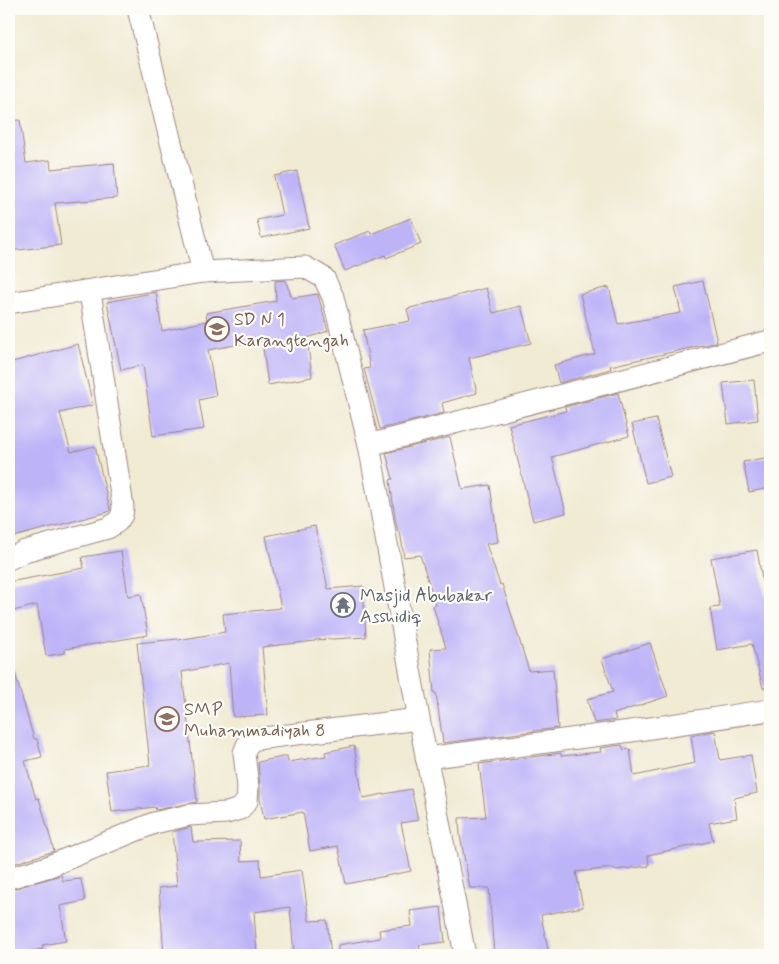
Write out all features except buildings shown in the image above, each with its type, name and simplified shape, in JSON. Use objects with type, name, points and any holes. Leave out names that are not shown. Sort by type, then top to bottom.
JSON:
[{"type":"street","points":[[138,9],[202,272]]},
{"type":"street","points":[[9,303],[90,292],[202,272],[305,267],[324,278],[333,297],[369,445],[464,955]]},
{"type":"street","points":[[9,559],[25,551],[98,532],[117,522],[122,516],[123,507],[90,292]]},
{"type":"street","points":[[369,445],[770,341]]},
{"type":"street","points":[[426,758],[770,710]]},
{"type":"street","points":[[9,878],[47,866],[154,823],[189,815],[227,813],[240,809],[247,801],[244,753],[248,743],[256,739],[419,718]]},
{"type":"place","name":"SD N 1 Karangtengah","points":[[217,329]]},
{"type":"place","name":"Masjid Abubakar Asshidiq","points":[[343,605]]},
{"type":"place","name":"SMP Muhammadiyah 8","points":[[167,719]]}]
